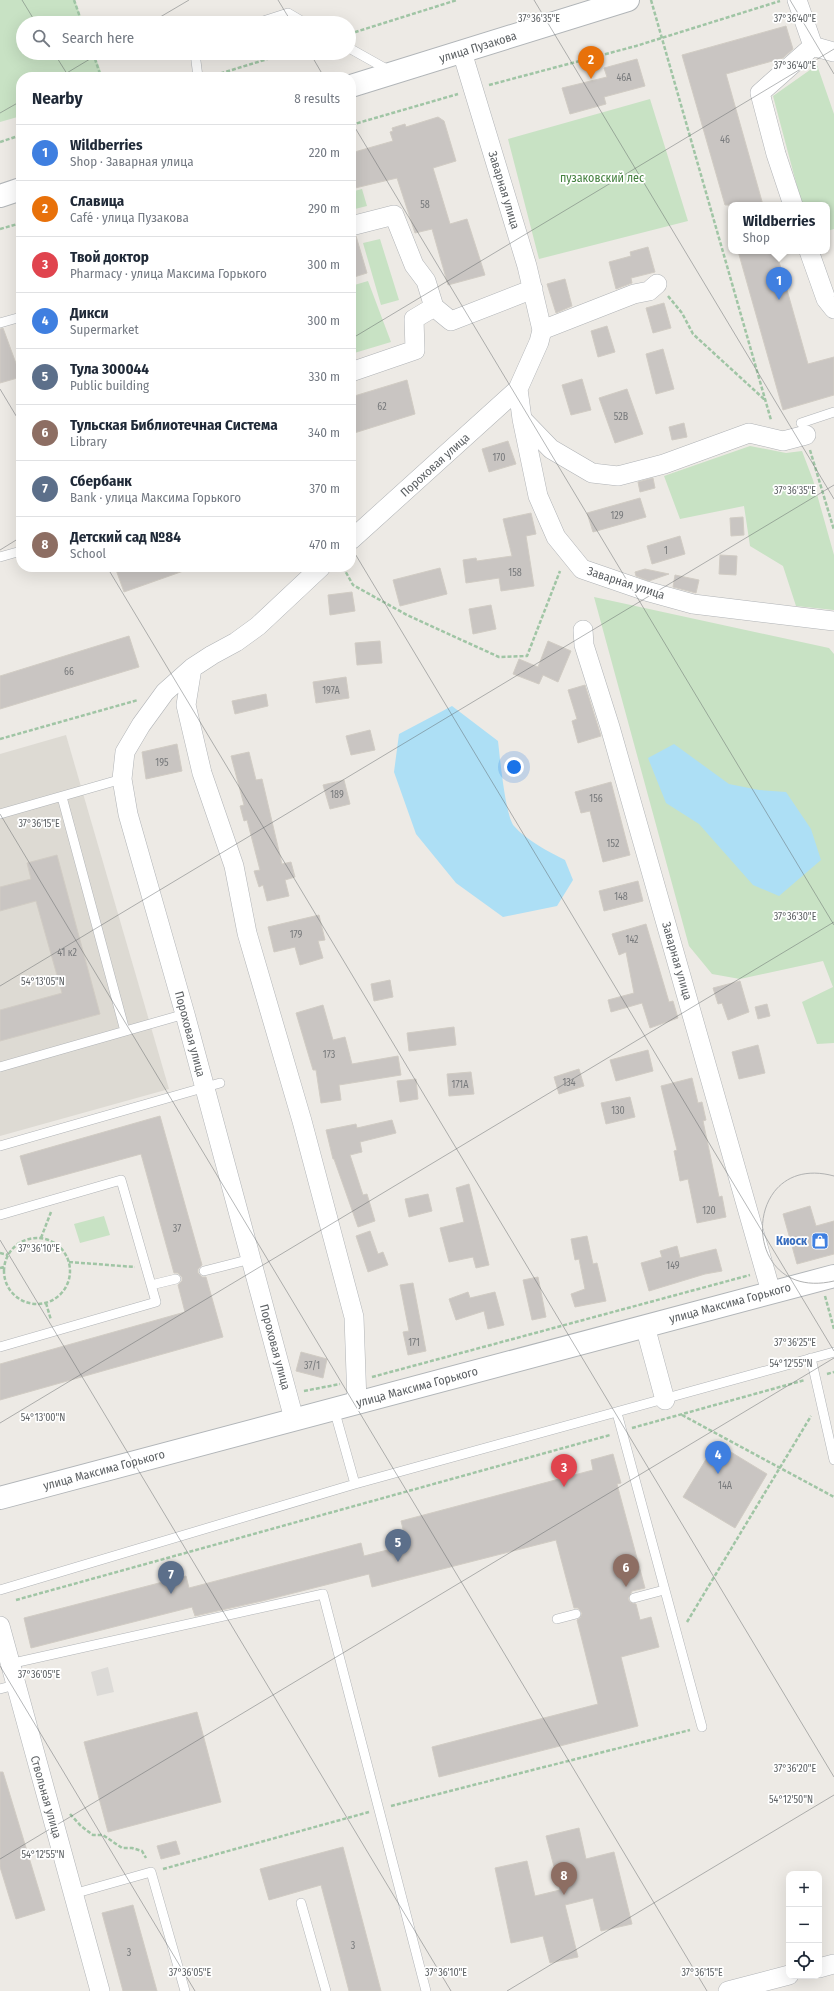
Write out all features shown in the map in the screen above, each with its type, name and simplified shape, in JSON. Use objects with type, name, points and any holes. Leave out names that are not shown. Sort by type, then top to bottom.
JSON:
[{"type":"main road","name":"улица Пузакова","points":[[356,84],[462,52],[595,5],[628,0]]},
{"type":"main road","points":[[0,196],[16,191]]},
{"type":"main road","name":"улица Максима Горького","points":[[0,1498],[827,1277]]},
{"type":"street","points":[[797,0],[812,46]]},
{"type":"street","points":[[812,46],[834,52]]},
{"type":"street","points":[[792,202],[776,154],[760,93],[812,46]]},
{"type":"street","name":"Заварная улица","points":[[462,52],[533,289],[542,330]]},
{"type":"street","points":[[356,225],[394,215],[414,265],[426,281],[434,307],[451,321],[533,289]]},
{"type":"street","points":[[810,254],[826,299],[834,309]]},
{"type":"street","points":[[518,389],[539,342],[542,330],[634,294],[649,292],[657,284]]},
{"type":"street","points":[[356,370],[415,350],[414,319],[434,307]]},
{"type":"street","name":"Заварная улица","points":[[518,389],[522,418],[538,496],[556,537],[582,569],[646,591],[694,604],[834,621]]},
{"type":"street","name":"Пороховая улица","points":[[356,535],[518,389]]},
{"type":"street","points":[[522,418],[551,449],[592,473],[618,476],[664,464],[749,433],[783,441],[803,429]]},
{"type":"street","name":"Пороховая улица","points":[[294,1419],[251,1259],[212,1085],[185,1014],[128,814],[122,779],[125,752],[141,725],[165,692],[192,668],[236,642],[252,630],[316,572]]},
{"type":"street","name":"Заварная улица","points":[[583,630],[584,645],[612,734],[771,1292]]},
{"type":"street","points":[[192,668],[186,705],[202,773],[234,866],[247,933],[302,1121],[354,1317],[357,1403]]},
{"type":"street","points":[[645,1326],[665,1400]]},
{"type":"street","name":"Ствольная улица","points":[[0,1626],[9,1664],[8,1687],[48,1805],[100,1991]]},
{"type":"street","points":[[822,1967],[834,1964]]},
{"type":"street","points":[[728,1991],[756,1987],[786,1976]]},
{"type":"lane","points":[[279,16],[288,13],[293,16]]},
{"type":"lane","points":[[356,52],[393,73]]},
{"type":"lane","points":[[196,60],[197,72]]},
{"type":"lane","points":[[0,323],[16,318]]},
{"type":"lane","points":[[803,429],[834,412]]},
{"type":"lane","points":[[0,556],[16,552]]},
{"type":"lane","points":[[0,814],[122,779]]},
{"type":"lane","points":[[62,796],[125,1031]]},
{"type":"lane","points":[[0,1067],[185,1014]]},
{"type":"lane","points":[[0,1146],[212,1085]]},
{"type":"lane","points":[[0,1215],[121,1180],[156,1302],[0,1347]]},
{"type":"lane","points":[[204,1272],[251,1259]]},
{"type":"lane","points":[[151,1285],[176,1279]]},
{"type":"lane","points":[[0,1590],[355,1484],[665,1400],[834,1352]]},
{"type":"lane","points":[[811,1358],[834,1460]]},
{"type":"lane","points":[[334,1409],[355,1484]]},
{"type":"lane","points":[[617,1413],[702,1727]]},
{"type":"lane","points":[[634,1598],[664,1590]]},
{"type":"lane","points":[[9,1664],[323,1594],[426,1991]]},
{"type":"lane","points":[[558,1619],[576,1614]]},
{"type":"lane","points":[[73,1894],[151,1872],[185,1991]]},
{"type":"lane","points":[[302,1903],[326,1991]]},
{"type":"path","points":[[74,0],[80,16]]},
{"type":"path","points":[[356,32],[457,0]]},
{"type":"path","points":[[651,0],[773,424]]},
{"type":"path","points":[[356,124],[473,89],[662,38],[785,0]]},
{"type":"path","points":[[95,60],[99,72]]},
{"type":"path","points":[[225,72],[264,60]]},
{"type":"path","points":[[0,142],[16,137]]},
{"type":"path","points":[[0,229],[16,224]]},
{"type":"path","points":[[657,284],[682,313],[693,334],[766,401]]},
{"type":"path","points":[[803,429],[834,530]]},
{"type":"path","points":[[346,572],[353,585],[407,615],[499,657],[527,656],[568,552]]},
{"type":"path","points":[[0,739],[165,692]]},
{"type":"path","points":[[41,1238],[56,1199]]},
{"type":"path","points":[[41,1238],[54,1242],[63,1250],[69,1262],[70,1275],[66,1287],[58,1297],[46,1303],[33,1304],[21,1300],[11,1292],[5,1280],[4,1267],[8,1255],[16,1245],[28,1239],[41,1238]]},
{"type":"path","points":[[0,1253],[8,1255]]},
{"type":"path","points":[[69,1262],[146,1268]]},
{"type":"path","points":[[0,1268],[4,1267]]},
{"type":"path","points":[[288,1394],[356,1381],[765,1271]]},
{"type":"path","points":[[827,1277],[834,1329]]},
{"type":"path","points":[[46,1303],[54,1332]]},
{"type":"path","points":[[15,1600],[834,1372]]},
{"type":"path","points":[[678,1638],[820,1400]]},
{"type":"path","points":[[682,1414],[834,1497]]},
{"type":"path","points":[[151,1872],[379,1810],[702,1727]]},
{"type":"path","points":[[48,1805],[65,1809],[81,1826],[93,1835],[103,1836],[122,1848],[132,1848],[142,1851],[146,1858]]},
{"type":"shaded area","points":[[66,735],[169,1089],[0,1136],[0,754]]},
{"type":"shaded area","points":[[108,1667],[114,1692],[97,1696],[91,1672]]},
{"type":"green space","points":[[0,0],[75,0],[81,16],[16,16],[16,60],[97,60],[101,72],[16,72],[16,117],[0,122]]},
{"type":"green space","points":[[817,65],[834,114],[834,229],[830,230],[830,202],[801,202],[773,96]]},
{"type":"green space","name":"пузаковский лес","points":[[650,99],[688,221],[539,259],[508,139]]},
{"type":"green space","points":[[362,189],[367,206],[356,209],[356,191]]},
{"type":"green space","points":[[380,239],[399,300],[381,305],[363,243]]},
{"type":"green space","points":[[368,281],[391,342],[356,352],[356,285]]},
{"type":"green space","points":[[750,446],[786,453],[802,451],[813,480],[834,555],[834,610],[796,606],[783,566],[750,546],[744,506],[680,519],[664,476]]},
{"type":"green space","points":[[594,597],[829,648],[834,654],[834,1043],[817,1044],[802,1002],[833,987],[823,961],[740,979],[712,974],[689,946]]},
{"type":"green space","points":[[104,1216],[110,1235],[80,1243],[74,1224]]},
{"type":"water","points":[[452,706],[498,741],[508,810],[514,826],[531,841],[565,860],[573,880],[557,906],[503,917],[456,883],[416,834],[394,772],[399,734]]},
{"type":"water","points":[[674,744],[729,784],[759,790],[786,792],[811,829],[821,860],[779,896],[753,885],[699,824],[666,803],[648,758]]},
{"type":"building","points":[[786,26],[793,49],[783,58],[726,74],[762,202],[728,202],[728,205],[725,205],[682,55]]},
{"type":"building","points":[[637,59],[645,86],[604,97],[606,104],[570,114],[562,88],[607,77],[604,68]]},
{"type":"building","points":[[438,117],[444,121],[456,161],[433,168],[450,224],[467,219],[485,275],[448,285],[432,229],[415,233],[397,178],[356,188],[356,152],[393,141],[390,132],[393,131],[392,128],[405,124],[406,127]]},
{"type":"building","points":[[356,236],[367,273],[356,276]]},
{"type":"building","points":[[648,247],[655,272],[631,278],[632,283],[616,289],[609,262],[631,256],[630,252]]},
{"type":"building","points":[[739,254],[777,254],[808,364],[834,357],[834,395],[783,410]]},
{"type":"building","points":[[565,279],[572,306],[556,313],[547,284]]},
{"type":"building","points":[[664,303],[671,328],[653,333],[646,308]]},
{"type":"building","points":[[607,326],[615,352],[598,357],[591,331]]},
{"type":"building","points":[[3,328],[16,363],[16,378],[0,383],[0,329]]},
{"type":"building","points":[[663,349],[674,389],[656,394],[646,354]]},
{"type":"building","points":[[582,379],[591,410],[571,415],[562,385]]},
{"type":"building","points":[[407,380],[415,414],[356,432],[356,395]]},
{"type":"building","points":[[627,389],[643,434],[615,443],[599,398]]},
{"type":"building","points":[[684,423],[687,437],[672,440],[669,427]]},
{"type":"building","points":[[508,441],[516,464],[489,472],[482,449]]},
{"type":"building","points":[[653,478],[655,488],[640,492],[638,482]]},
{"type":"building","points":[[640,498],[646,517],[593,532],[587,513]]},
{"type":"building","points":[[531,513],[536,534],[526,536],[534,586],[501,591],[499,578],[466,583],[463,560],[476,558],[477,561],[512,556],[503,519]]},
{"type":"building","points":[[743,517],[744,535],[731,536],[730,518]]},
{"type":"building","points":[[680,536],[685,554],[652,564],[647,546]]},
{"type":"building","points":[[720,555],[737,556],[736,575],[719,574]]},
{"type":"building","points":[[440,568],[447,594],[400,606],[393,580]]},
{"type":"building","points":[[645,569],[669,574],[649,581],[636,576],[635,572]]},
{"type":"building","points":[[117,572],[181,572],[124,592]]},
{"type":"building","points":[[675,575],[699,580],[696,593],[673,587]]},
{"type":"building","points":[[352,592],[355,611],[330,615],[328,595]]},
{"type":"building","points":[[491,605],[496,629],[473,634],[469,609]]},
{"type":"building","points":[[129,636],[139,667],[0,709],[0,676]]},
{"type":"building","points":[[380,641],[382,663],[357,665],[355,643]]},
{"type":"building","points":[[548,641],[571,651],[558,682],[543,675],[539,684],[513,674],[519,659],[538,667]]},
{"type":"building","points":[[346,677],[349,698],[316,703],[313,682]]},
{"type":"building","points":[[585,685],[601,736],[578,743],[572,721],[577,719],[568,690]]},
{"type":"building","points":[[266,694],[268,706],[235,714],[232,701]]},
{"type":"building","points":[[370,730],[375,750],[351,755],[346,736]]},
{"type":"building","points":[[177,744],[182,771],[146,779],[142,752]]},
{"type":"building","points":[[249,752],[256,780],[262,779],[282,864],[291,862],[295,877],[285,880],[289,896],[267,901],[263,885],[259,887],[254,871],[260,870],[247,820],[244,821],[240,806],[244,805],[231,756]]},
{"type":"building","points":[[344,780],[350,804],[330,809],[323,785]]},
{"type":"building","points":[[611,782],[630,855],[603,862],[590,811],[581,813],[575,792]]},
{"type":"building","points":[[57,855],[100,1014],[0,1041],[0,1010],[62,993],[36,901],[0,911],[0,887],[31,879],[27,863]]},
{"type":"building","points":[[638,881],[643,901],[604,911],[599,891]]},
{"type":"building","points":[[319,915],[325,940],[318,941],[323,958],[300,965],[295,947],[274,952],[268,927]]},
{"type":"building","points":[[646,924],[669,1002],[673,1001],[678,1018],[650,1028],[642,1003],[611,1012],[608,1000],[634,993],[626,952],[619,955],[612,934]]},
{"type":"building","points":[[390,980],[393,997],[374,1001],[371,984]]},
{"type":"building","points":[[740,981],[749,1012],[728,1020],[722,1003],[718,1004],[713,988]]},
{"type":"building","points":[[767,1004],[770,1016],[758,1019],[755,1007]]},
{"type":"building","points":[[323,1005],[333,1040],[345,1037],[352,1064],[398,1056],[401,1075],[339,1085],[341,1100],[321,1103],[316,1070],[313,1070],[296,1013]]},
{"type":"building","points":[[454,1027],[456,1045],[409,1051],[407,1033]]},
{"type":"building","points":[[758,1045],[765,1073],[739,1079],[732,1052]]},
{"type":"building","points":[[648,1050],[653,1071],[616,1081],[610,1060]]},
{"type":"building","points":[[579,1069],[584,1086],[559,1094],[554,1077]]},
{"type":"building","points":[[471,1072],[474,1094],[449,1096],[447,1074]]},
{"type":"building","points":[[692,1078],[698,1103],[702,1102],[706,1120],[703,1121],[719,1197],[722,1196],[726,1217],[697,1223],[688,1179],[680,1181],[674,1151],[677,1150],[661,1086]]},
{"type":"building","points":[[416,1079],[418,1099],[400,1102],[397,1081]]},
{"type":"building","points":[[630,1097],[635,1117],[606,1124],[601,1103]]},
{"type":"building","points":[[160,1116],[202,1265],[198,1269],[198,1273],[202,1277],[206,1277],[223,1337],[0,1400],[0,1364],[185,1312],[178,1285],[182,1281],[182,1277],[178,1273],[174,1273],[141,1154],[28,1185],[20,1156]]},
{"type":"building","points":[[392,1120],[396,1133],[360,1142],[362,1152],[350,1155],[363,1195],[367,1194],[375,1221],[358,1227],[333,1159],[326,1130],[356,1124],[357,1128]]},
{"type":"building","points":[[469,1184],[489,1265],[476,1268],[473,1257],[449,1262],[440,1228],[464,1222],[456,1188]]},
{"type":"building","points":[[428,1194],[432,1211],[409,1217],[405,1199]]},
{"type":"building","points":[[810,1206],[816,1226],[834,1221],[834,1254],[797,1264],[783,1214]]},
{"type":"building","points":[[370,1231],[378,1254],[383,1252],[388,1265],[368,1272],[356,1236]]},
{"type":"building","points":[[587,1236],[593,1264],[597,1263],[606,1301],[575,1307],[571,1294],[585,1289],[579,1259],[575,1260],[571,1239]]},
{"type":"building","points":[[677,1246],[680,1258],[716,1249],[722,1271],[705,1274],[649,1291],[641,1263],[662,1257],[660,1251]]},
{"type":"building","points":[[538,1277],[546,1317],[532,1320],[523,1280]]},
{"type":"building","points":[[413,1283],[426,1351],[408,1355],[403,1332],[409,1331],[400,1285]]},
{"type":"building","points":[[468,1292],[470,1298],[495,1292],[504,1325],[488,1329],[484,1311],[456,1320],[449,1299]]},
{"type":"building","points":[[301,1352],[327,1359],[323,1378],[296,1371]]},
{"type":"building","points":[[716,1443],[767,1474],[735,1528],[683,1497]]},
{"type":"building","points":[[613,1454],[621,1483],[617,1484],[645,1588],[632,1591],[628,1599],[630,1602],[636,1604],[640,1620],[651,1617],[659,1647],[621,1657],[638,1726],[439,1777],[432,1747],[598,1704],[577,1620],[580,1618],[582,1613],[578,1608],[574,1608],[556,1540],[372,1587],[369,1574],[195,1616],[192,1607],[31,1648],[24,1618],[186,1576],[189,1588],[361,1543],[364,1556],[407,1545],[401,1521],[593,1470],[591,1460]]},
{"type":"building","points":[[197,1712],[221,1802],[108,1832],[84,1742]]},
{"type":"building","points":[[0,1772],[3,1772],[45,1910],[16,1919],[0,1867]]},
{"type":"building","points":[[579,1828],[586,1859],[614,1852],[632,1924],[601,1931],[593,1898],[565,1905],[578,1957],[550,1963],[543,1936],[511,1943],[495,1868],[527,1861],[535,1896],[560,1890],[546,1836]]},
{"type":"building","points":[[176,1841],[180,1854],[161,1859],[157,1846]]},
{"type":"building","points":[[343,1847],[381,1991],[349,1991],[321,1885],[269,1900],[260,1869]]},
{"type":"building","points":[[133,1905],[157,1991],[123,1991],[102,1913]]},
{"type":"tram line","points":[[834,1176],[803,1174],[781,1185],[767,1204],[762,1227],[767,1251],[780,1271],[802,1282],[834,1281]]},
{"type":"place","name":"Славица","points":[[591,79]]},
{"type":"place","name":"Wildberries","points":[[779,300]]},
{"type":"place","name":"Киоск","points":[[820,1241]]},
{"type":"place","name":"Дикси","points":[[718,1474]]},
{"type":"place","name":"Твой доктор","points":[[564,1487]]},
{"type":"place","name":"Тула 300044","points":[[398,1562]]},
{"type":"place","name":"Тульская Библиотечная Система","points":[[626,1587]]},
{"type":"place","name":"Сбербанк","points":[[171,1594]]},
{"type":"place","name":"Детский сад №84","points":[[564,1895]]}]
